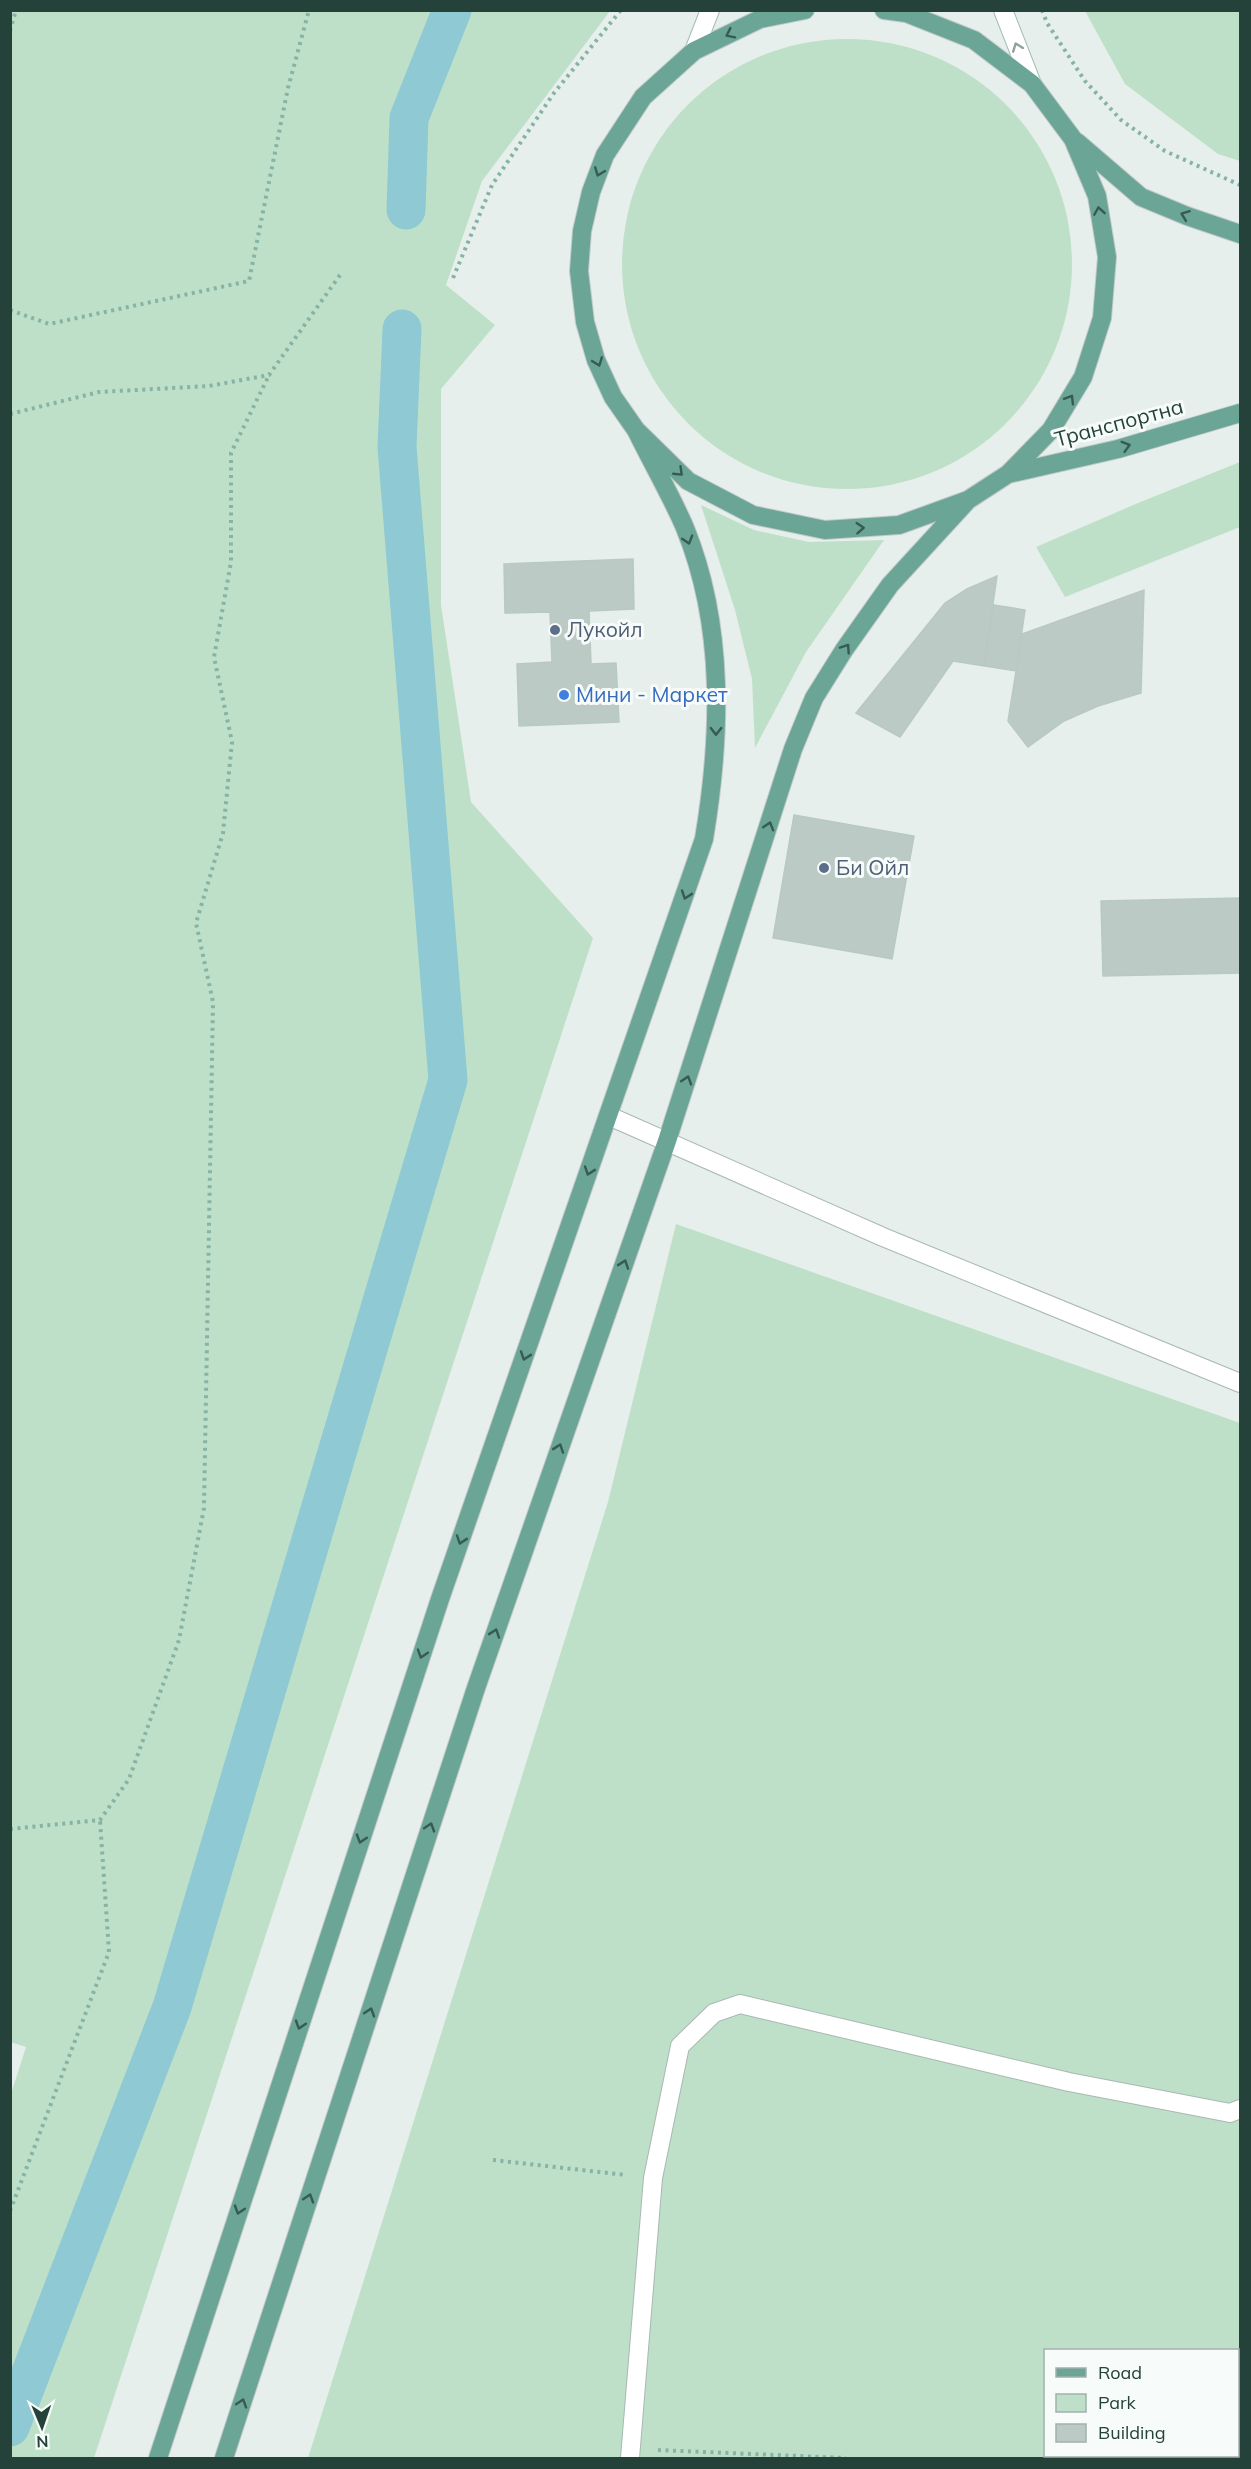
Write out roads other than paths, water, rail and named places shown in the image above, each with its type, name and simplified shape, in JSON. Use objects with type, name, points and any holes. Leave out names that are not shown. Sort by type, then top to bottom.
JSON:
[{"type":"main road","points":[[694,51],[710,10]]},
{"type":"main road","points":[[158,2458],[440,1599],[704,839],[713,787],[716,733],[715,662],[706,597],[685,529],[636,430],[604,378],[585,322],[579,271],[582,231],[591,192],[605,155],[643,97],[694,51],[760,19],[805,10]]},
{"type":"main road","points":[[884,10],[906,13],[974,40],[1032,84]]},
{"type":"main road","points":[[1003,10],[1032,84],[1073,139],[1141,197],[1240,234]]},
{"type":"main road","points":[[636,430],[688,481],[753,515],[825,530],[898,525],[968,500],[1008,474],[1051,430],[1083,377],[1102,318],[1107,257],[1097,196],[1073,139]]},
{"type":"main road","name":"Транспортна","points":[[1008,474],[1118,448],[1240,413]]},
{"type":"main road","points":[[224,2458],[476,1688],[666,1141],[793,749],[814,698],[844,650],[890,585],[968,500]]},
{"type":"main road","points":[[609,1116],[884,1237],[1240,1383]]},
{"type":"main road","points":[[630,2453],[653,2178],[680,2046],[714,2013],[740,2004],[1068,2082],[1230,2113],[1240,2109]]},
{"type":"waterway","points":[[406,210],[409,118],[452,10]]},
{"type":"waterway","points":[[10,2427],[172,2007],[448,1080],[397,447],[402,329]]},
{"type":"place","name":"Лукойл","points":[[555,630]]},
{"type":"place","name":"Мини - Маркет","points":[[564,695]]},
{"type":"place","name":"Би Ойл","points":[[824,868]]}]
